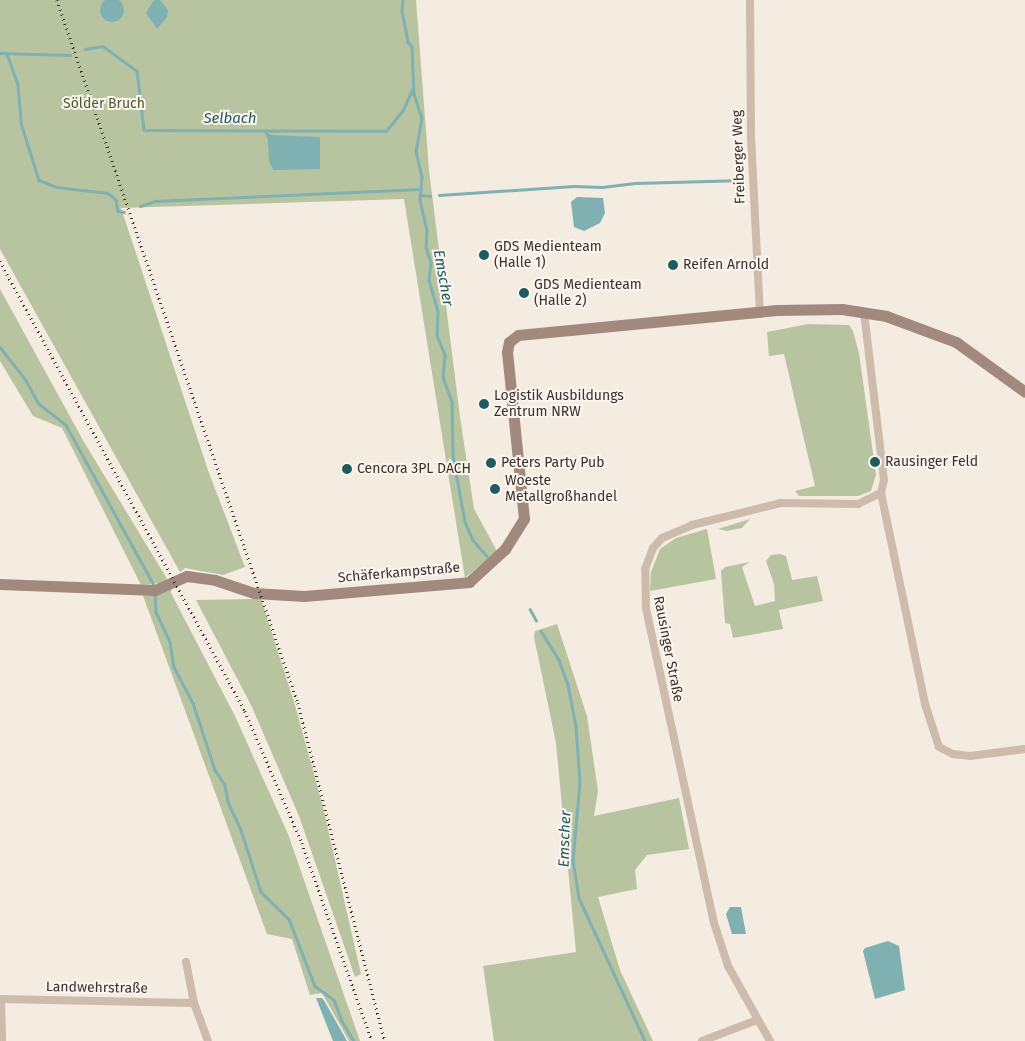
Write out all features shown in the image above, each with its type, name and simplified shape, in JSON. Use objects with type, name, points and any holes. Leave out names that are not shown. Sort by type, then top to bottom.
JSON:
[{"type":"street","name":"Freiberger Weg","points":[[750,0],[751,137],[760,312]]},
{"type":"street","points":[[760,312],[819,308],[864,312],[911,323],[956,342],[1025,392]]},
{"type":"street","name":"Schäferkampstraße","points":[[0,584],[155,590],[187,576],[215,580],[254,593],[304,596],[469,582],[505,549],[524,519],[507,352],[512,338],[518,335],[760,312]]},
{"type":"street","points":[[864,312],[884,480],[881,493],[925,704],[939,747],[952,754],[970,756],[1025,749]]},
{"type":"street","name":"Rausinger Straße","points":[[770,1041],[728,966],[714,923],[646,608],[645,569],[653,548],[662,538],[692,525],[781,503],[858,504],[881,493]]},
{"type":"street","points":[[186,962],[194,1003],[208,1041]]},
{"type":"street","points":[[1,999],[2,1041]]},
{"type":"street","name":"Landwehrstraße","points":[[1,999],[194,1003]]},
{"type":"street","points":[[702,1041],[758,1020]]},
{"type":"green space","name":"Sölder Bruch","points":[[0,0],[416,0],[429,170],[460,417],[474,509],[497,551],[465,578],[404,199],[121,208],[209,473],[245,567],[223,575],[185,568],[180,572],[0,249]]},
{"type":"green space","points":[[0,289],[84,442],[169,582],[141,585],[62,428],[33,416],[0,361]]},
{"type":"green space","points":[[808,324],[849,325],[853,331],[859,353],[876,475],[871,491],[858,496],[799,496],[795,491],[815,486],[784,354],[769,356],[767,332]]},
{"type":"green space","points":[[750,519],[742,528],[727,531],[718,529]]},
{"type":"green space","points":[[707,529],[716,579],[650,591],[651,572],[660,549],[676,538]]},
{"type":"green space","points":[[780,554],[786,556],[792,580],[817,576],[823,601],[779,610],[783,629],[733,638],[730,624],[725,623],[721,571],[725,567],[750,562],[742,567],[755,606],[775,601],[774,584],[766,561],[771,555]]},
{"type":"green space","points":[[171,586],[171,593],[235,716],[288,834],[360,1041],[349,1041],[322,993],[310,995],[292,939],[267,934],[142,593]]},
{"type":"green space","points":[[261,599],[295,705],[323,807],[361,974],[355,977],[299,816],[252,707],[196,600]]},
{"type":"green space","points":[[557,624],[587,716],[598,791],[594,816],[679,798],[689,849],[647,855],[635,870],[637,889],[598,897],[620,970],[653,1041],[494,1041],[483,966],[576,952],[556,743],[534,637],[535,631]]},
{"type":"water","points":[[112,-2],[117,-1],[123,5],[123,15],[117,21],[112,22],[107,21],[101,15],[100,10],[101,5],[107,-1]]},
{"type":"water","points":[[154,0],[160,0],[168,10],[167,17],[157,29],[146,13]]},
{"type":"water","points":[[264,131],[271,135],[320,137],[320,169],[273,170],[269,161],[268,140]]},
{"type":"water","points":[[577,197],[603,198],[605,213],[600,223],[584,231],[574,227],[571,202]]},
{"type":"water","points":[[730,907],[741,907],[746,934],[732,934],[726,914]]},
{"type":"water","points":[[888,941],[899,946],[905,990],[875,999],[863,951],[865,948]]},
{"type":"water","points":[[316,998],[322,998],[325,1002],[347,1041],[333,1041]]},
{"type":"waterway","name":"Emscher","points":[[403,0],[402,11],[408,42],[412,47],[414,94],[422,118],[416,151],[422,177],[420,200],[427,230],[426,247],[431,262],[429,280],[438,312],[437,335],[445,355],[443,377],[452,402],[453,456],[465,522],[473,540],[487,556]]},
{"type":"waterway","name":"Selbach","points":[[85,49],[103,46],[137,71],[144,130],[386,131],[403,110],[413,88]]},
{"type":"waterway","name":"Selbach","points":[[0,53],[70,55]]},
{"type":"waterway","points":[[7,54],[18,85],[21,123],[39,180],[56,187],[108,193],[116,200],[118,211],[124,212]]},
{"type":"waterway","points":[[439,195],[574,186],[602,187],[635,183],[744,180]]},
{"type":"waterway","points":[[140,206],[155,201],[421,189]]},
{"type":"waterway","points":[[420,195],[430,196]]},
{"type":"waterway","points":[[0,347],[26,380],[38,403],[66,425],[154,585]]},
{"type":"waterway","points":[[155,594],[156,612],[170,642],[174,667],[193,703],[215,770],[225,785],[228,802],[241,830],[261,892],[289,919],[315,986],[334,1000],[342,1021],[354,1041]]},
{"type":"waterway","name":"Emscher","points":[[530,609],[536,620]]},
{"type":"waterway","name":"Emscher","points":[[541,631],[559,660],[568,685],[576,726],[580,782],[573,860],[579,898],[645,1041]]},
{"type":"railway","points":[[57,0],[298,703],[385,1041]]},
{"type":"railway","points":[[0,261],[245,711],[302,843],[372,1041]]},
{"type":"place","name":"GDS Medienteam (Halle 1)","points":[[484,255]]},
{"type":"place","name":"Reifen Arnold","points":[[673,265]]},
{"type":"place","name":"GDS Medienteam (Halle 2)","points":[[524,293]]},
{"type":"place","name":"Logistik Ausbildungs Zentrum NRW","points":[[484,404]]},
{"type":"place","name":"Rausinger Feld","points":[[875,462]]},
{"type":"place","name":"Peters Party Pub","points":[[491,463]]},
{"type":"place","name":"Cencora 3PL DACH","points":[[347,469]]},
{"type":"place","name":"Woeste Metallgroßhandel","points":[[495,489]]}]
